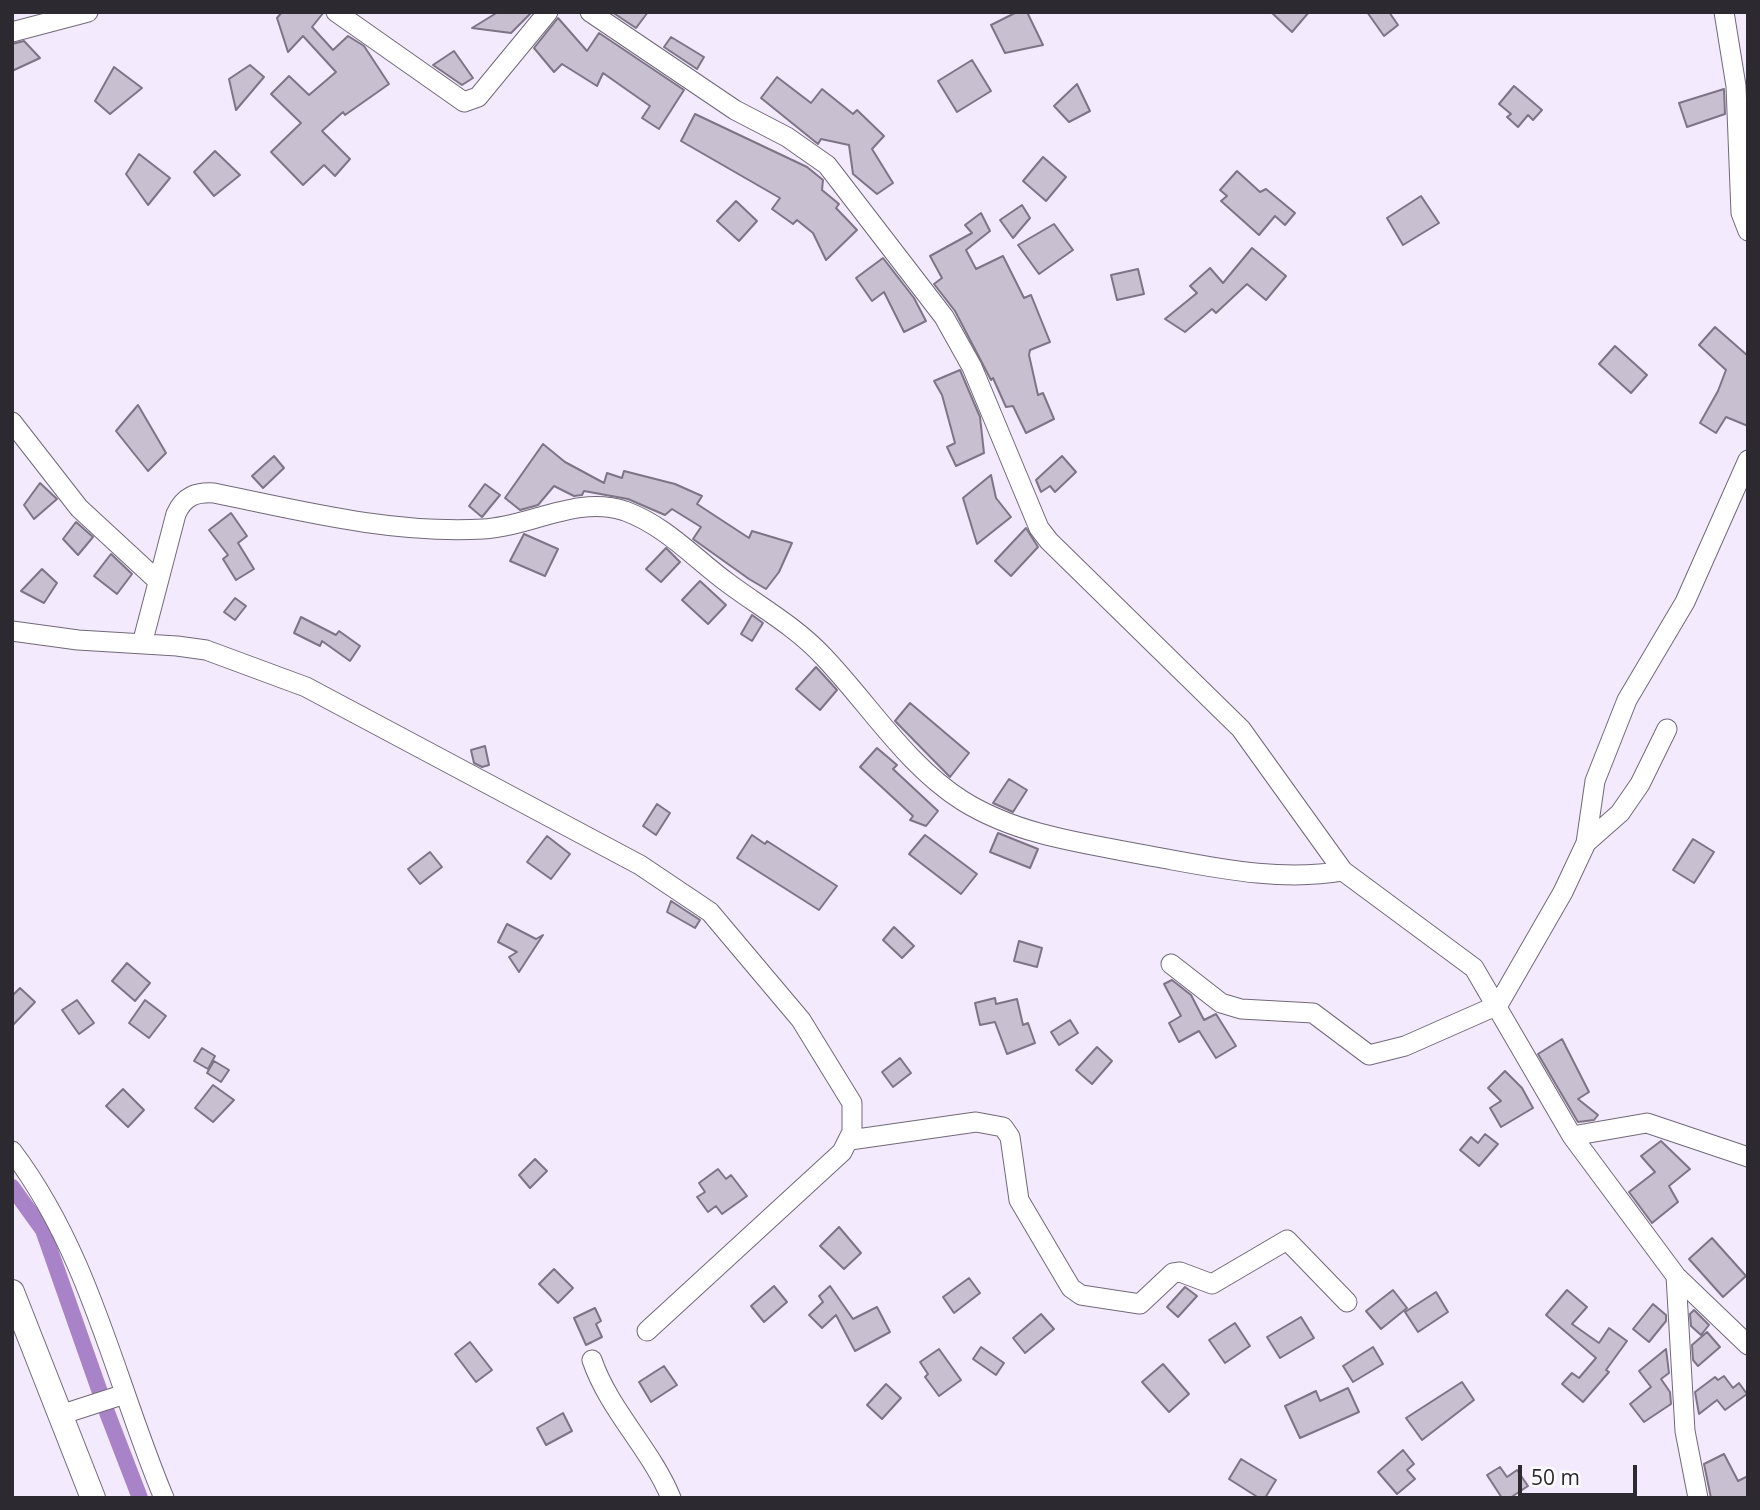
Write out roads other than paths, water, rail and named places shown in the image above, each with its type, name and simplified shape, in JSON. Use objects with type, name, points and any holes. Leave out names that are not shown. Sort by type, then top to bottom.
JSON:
[{"type":"main road","points":[[12,1292],[71,1412],[93,1498]]},
{"type":"street","points":[[12,32],[88,12]]},
{"type":"street","points":[[336,12],[464,102],[478,97],[548,12]]},
{"type":"street","points":[[590,12],[736,110],[788,137],[827,165],[944,317],[972,367],[1044,536],[1241,729],[1343,871],[1471,965],[1498,1005],[1572,1136],[1676,1276],[1748,1345]]},
{"type":"street","points":[[1724,12],[1736,86],[1741,213],[1748,231]]},
{"type":"street","points":[[12,422],[79,508],[158,581]]},
{"type":"street","points":[[1171,964],[1221,1003],[1241,1009],[1313,1013],[1368,1055],[1405,1046],[1498,1005],[1563,892],[1586,843],[1595,781],[1627,700],[1685,602],[1748,460]]},
{"type":"street","points":[[142,644],[165,545],[179,508],[188,498],[202,492],[338,518],[415,528],[484,529],[577,508],[609,507],[639,517],[664,531],[727,583],[776,615],[822,654],[921,767],[956,796],[980,810],[1046,836],[1206,866],[1298,876],[1343,871]]},
{"type":"street","points":[[12,631],[205,650],[306,687],[640,865],[710,912],[801,1020],[850,1096],[853,1110],[850,1140],[842,1152],[647,1331]]},
{"type":"street","points":[[1586,843],[1620,813],[1640,784],[1667,729]]},
{"type":"street","points":[[850,1140],[976,1122],[1003,1127],[1010,1138],[1018,1200],[1071,1288],[1081,1295],[1140,1304],[1175,1272],[1212,1284],[1287,1240],[1347,1302]]},
{"type":"street","points":[[1572,1136],[1647,1123],[1748,1157]]},
{"type":"street","points":[[12,1151],[31,1176],[66,1236],[105,1333],[120,1395],[164,1498]]},
{"type":"street","points":[[1676,1276],[1685,1431],[1698,1498]]},
{"type":"street","points":[[592,1360],[622,1416],[662,1475],[671,1498]]},
{"type":"street","points":[[71,1412],[120,1395]]},
{"type":"waterway","points":[[12,1187],[43,1230],[140,1498]]}]
